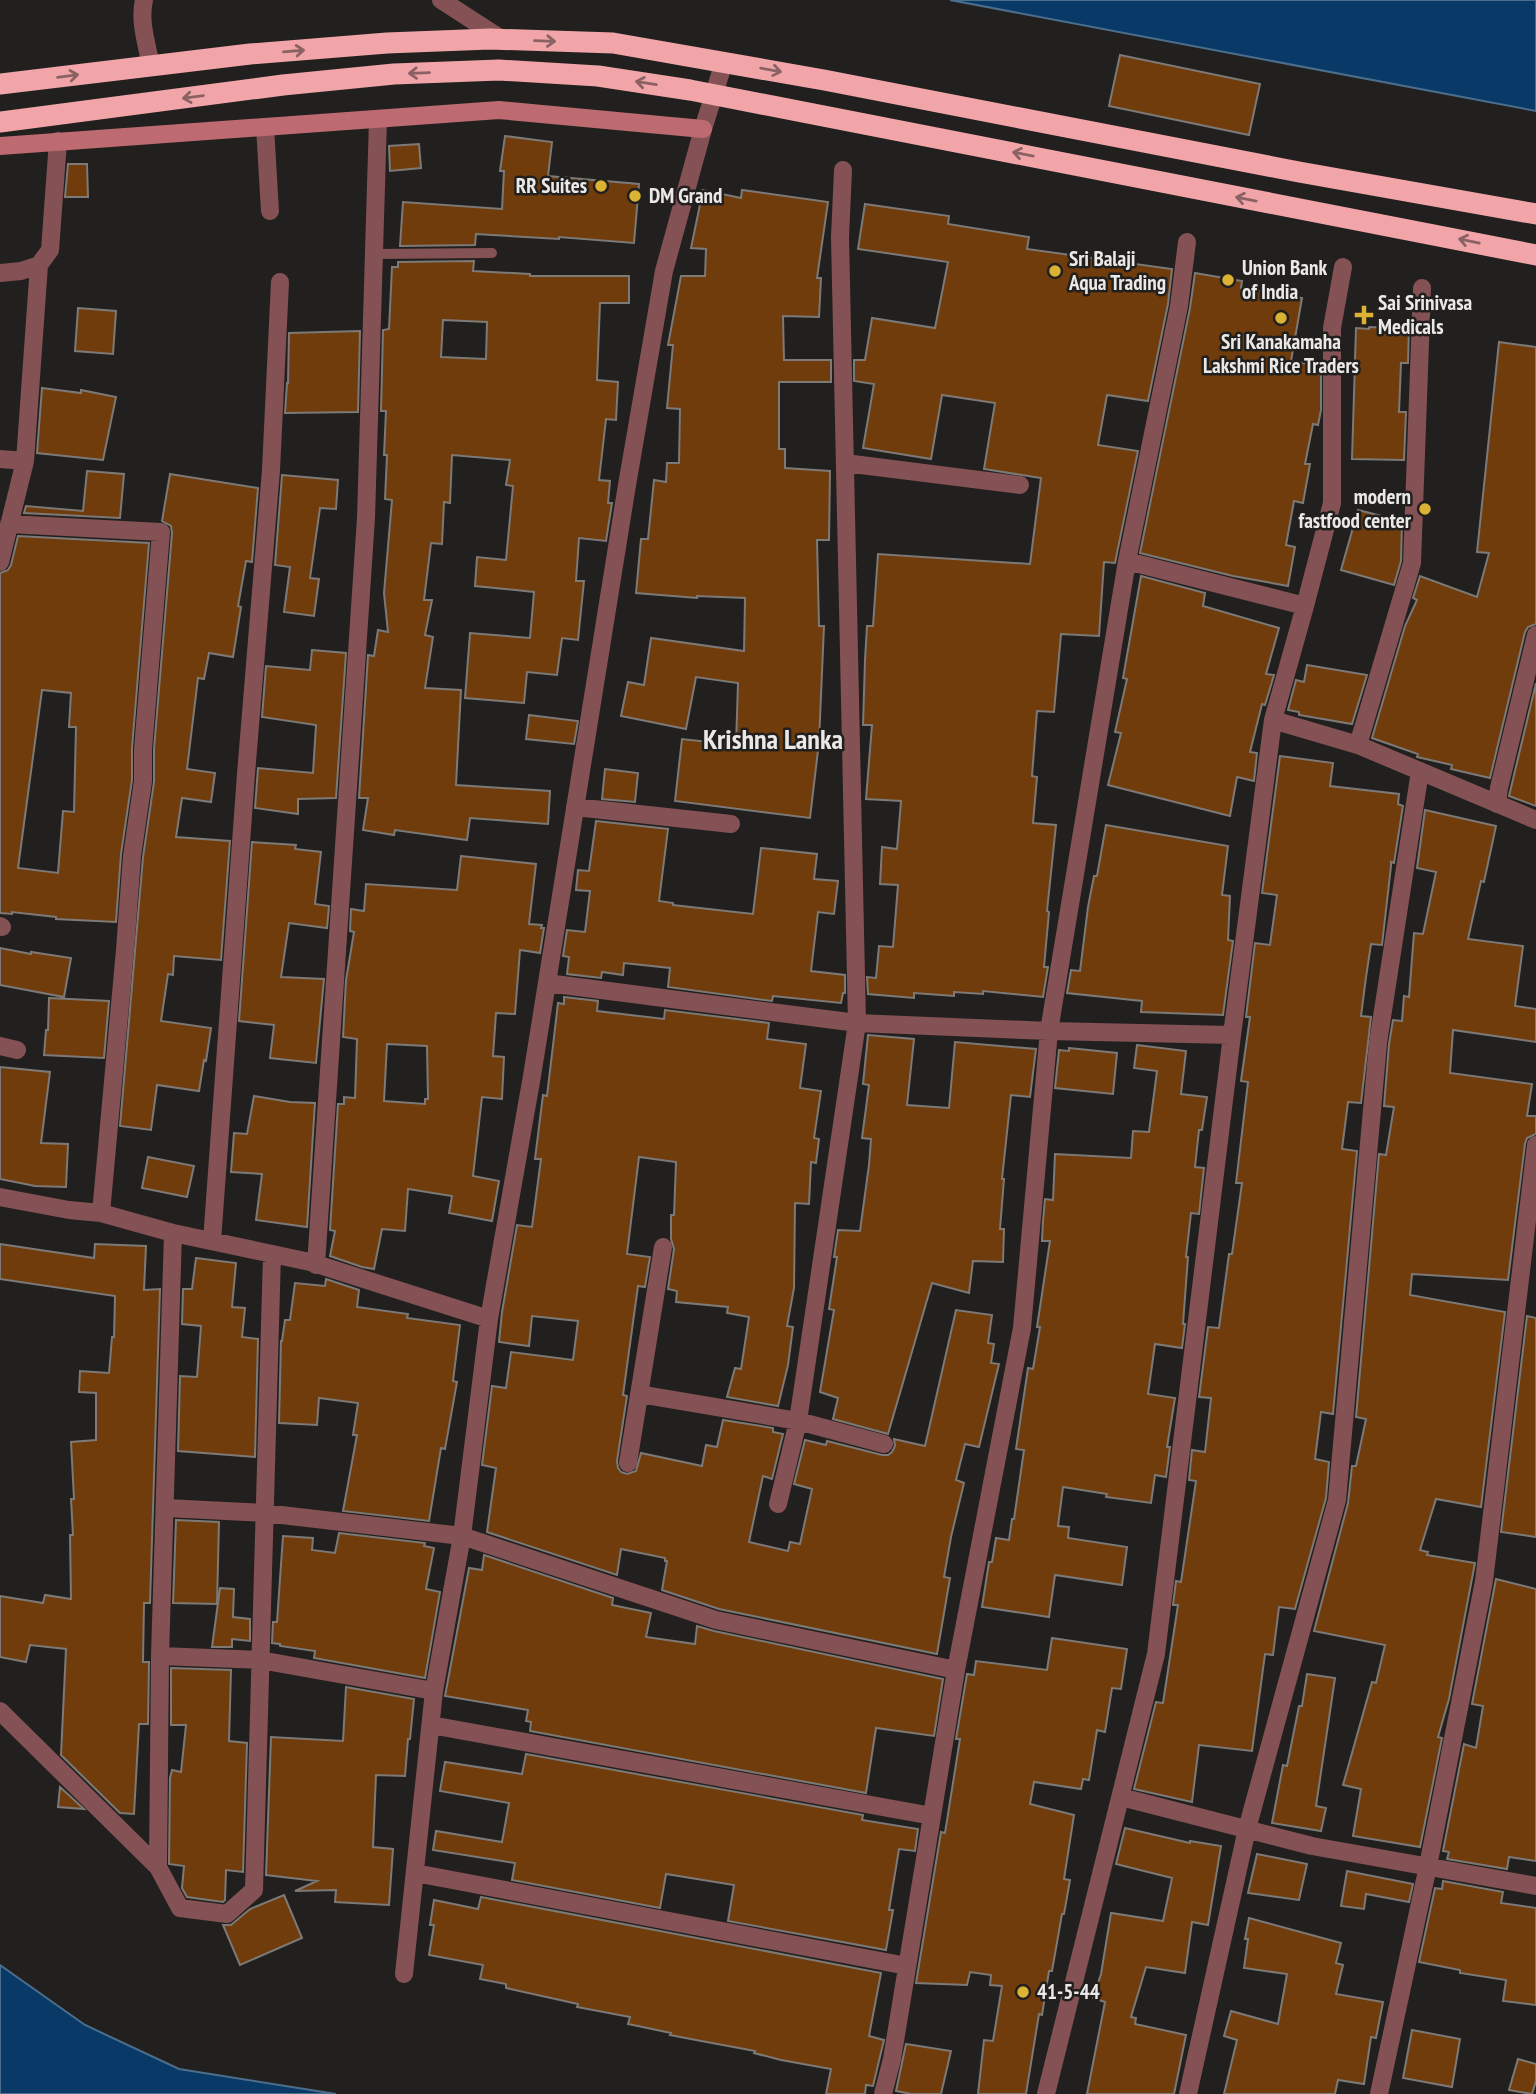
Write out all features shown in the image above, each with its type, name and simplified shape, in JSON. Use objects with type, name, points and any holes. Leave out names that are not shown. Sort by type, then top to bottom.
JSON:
[{"type":"highway","points":[[0,84],[250,54],[387,43],[503,40],[613,43],[1299,172],[1532,212]]},
{"type":"highway","points":[[0,122],[283,85],[394,74],[499,69],[598,76],[713,94],[1536,255]]},
{"type":"street","points":[[144,0],[142,21],[151,66]]},
{"type":"street","points":[[441,0],[503,40]]},
{"type":"street","points":[[404,1974],[434,1691],[462,1536],[489,1319],[547,983],[627,485],[664,271],[724,62]]},
{"type":"street","points":[[0,146],[499,110],[703,129]]},
{"type":"street","points":[[316,1265],[366,518],[379,119]]},
{"type":"street","points":[[265,128],[270,211]]},
{"type":"street","points":[[0,562],[25,461],[39,265],[50,250],[58,141]]},
{"type":"street","points":[[778,1504],[798,1421],[857,1023],[839,237],[843,170]]},
{"type":"street","points":[[883,2094],[892,2059],[956,1670],[1022,1328],[1049,1031],[1127,561],[1179,306],[1187,242]]},
{"type":"street","points":[[0,273],[39,265]]},
{"type":"street","points":[[1046,2094],[1156,1654],[1273,720],[1332,503],[1332,328],[1343,267]]},
{"type":"street","points":[[212,1241],[271,470],[280,282]]},
{"type":"street","points":[[1358,746],[1412,563],[1422,288]]},
{"type":"street","points":[[0,458],[25,461]]},
{"type":"street","points":[[845,463],[1020,485]]},
{"type":"street","points":[[9,524],[161,532],[143,749],[143,781],[126,922],[101,1213]]},
{"type":"street","points":[[1127,561],[1305,606]]},
{"type":"street","points":[[1497,804],[1536,635]]},
{"type":"street","points":[[1273,720],[1358,746],[1536,820]]},
{"type":"street","points":[[1188,2094],[1247,1829],[1337,1500],[1378,1043],[1420,771]]},
{"type":"street","points":[[575,807],[731,824]]},
{"type":"street","points":[[547,983],[857,1023],[1232,1035]]},
{"type":"street","points":[[1379,2094],[1485,1581],[1536,1145]]},
{"type":"street","points":[[0,1197],[101,1213],[173,1233],[310,1262],[489,1319]]},
{"type":"street","points":[[158,1867],[160,1656],[173,1233]]},
{"type":"street","points":[[628,1463],[663,1247]]},
{"type":"street","points":[[0,1711],[158,1867],[180,1908],[228,1914],[254,1890],[272,1254]]},
{"type":"street","points":[[639,1394],[798,1421],[884,1444]]},
{"type":"street","points":[[166,1508],[264,1513],[462,1536],[716,1620],[956,1670]]},
{"type":"street","points":[[160,1656],[260,1660],[434,1691]]},
{"type":"street","points":[[431,1725],[932,1816]]},
{"type":"street","points":[[1121,1797],[1312,1846],[1536,1886]]},
{"type":"street","points":[[415,1873],[907,1966]]},
{"type":"lane","points":[[374,254],[492,253]]},
{"type":"water","points":[[950,0],[1536,0],[1536,111]]},
{"type":"water","points":[[0,1965],[85,2025],[179,2069],[336,2094],[0,2094]]},
{"type":"building","points":[[1120,55],[1260,84],[1249,135],[1109,106]]},
{"type":"building","points":[[505,136],[552,142],[548,176],[639,184],[634,243],[476,234],[475,245],[400,246],[403,202],[502,209],[504,171],[500,171]]},
{"type":"building","points":[[419,144],[421,168],[390,171],[389,146]]},
{"type":"building","points":[[68,164],[87,164],[88,197],[65,197]]},
{"type":"building","points":[[703,190],[741,198],[742,190],[828,202],[817,278],[821,278],[819,317],[783,316],[784,360],[831,360],[831,382],[779,382],[779,449],[785,449],[785,468],[830,471],[829,540],[817,540],[819,626],[824,626],[819,742],[810,818],[675,801],[682,739],[736,745],[738,683],[696,677],[686,729],[621,716],[628,682],[644,685],[651,638],[744,651],[745,598],[697,598],[636,593],[641,539],[648,539],[654,480],[666,482],[667,463],[679,463],[680,409],[667,408],[673,345],[668,345],[681,276],[705,276],[706,249],[691,248]]},
{"type":"building","points":[[865,204],[949,216],[948,224],[1029,237],[1027,249],[1172,269],[1168,304],[1148,401],[1107,395],[1098,445],[1138,451],[1115,563],[1104,562],[1099,636],[1061,634],[1054,712],[1037,711],[1032,776],[1037,777],[1033,823],[1056,825],[1047,911],[1044,967],[1048,967],[1043,997],[983,991],[983,994],[954,992],[954,996],[914,993],[914,998],[868,994],[867,977],[876,978],[879,946],[893,947],[898,885],[880,884],[882,847],[897,849],[901,801],[866,799],[872,725],[863,725],[865,660],[867,626],[873,626],[878,554],[1030,564],[1041,478],[984,469],[995,403],[942,395],[931,459],[863,448],[874,384],[854,381],[854,360],[865,360],[872,318],[935,328],[948,262],[858,249]]},
{"type":"building","points":[[474,261],[473,271],[530,276],[629,276],[629,303],[600,303],[597,380],[618,382],[616,420],[606,419],[599,480],[610,481],[608,503],[612,503],[606,541],[579,538],[576,581],[584,581],[578,640],[562,638],[557,675],[527,672],[524,703],[465,698],[470,633],[530,638],[534,592],[475,586],[477,557],[506,560],[513,486],[506,485],[510,460],[452,455],[450,503],[444,502],[442,544],[431,543],[424,600],[432,600],[425,635],[433,637],[425,688],[461,690],[456,785],[550,791],[548,824],[470,818],[467,840],[395,830],[394,835],[363,830],[368,798],[359,798],[368,655],[374,656],[378,630],[388,632],[384,593],[392,500],[385,499],[386,411],[381,411],[383,330],[389,329],[392,267],[398,267],[398,262]],"holes":[[[443,320],[487,322],[486,359],[441,357]]]},
{"type":"building","points":[[1195,273],[1242,281],[1241,288],[1302,298],[1291,361],[1321,366],[1321,410],[1318,425],[1313,424],[1305,464],[1310,464],[1303,503],[1294,501],[1286,545],[1295,547],[1288,586],[1233,576],[1140,553]]},
{"type":"building","points":[[78,308],[116,311],[113,354],[75,351]]},
{"type":"building","points":[[1409,326],[1408,363],[1401,363],[1399,412],[1406,412],[1404,460],[1352,459],[1356,328]]},
{"type":"building","points":[[360,331],[358,412],[285,413],[289,333]]},
{"type":"building","points":[[1499,342],[1536,347],[1536,624],[1528,627],[1525,632],[1490,778],[1451,769],[1452,765],[1417,757],[1418,754],[1372,738],[1405,626],[1417,600],[1413,598],[1420,576],[1477,597],[1489,553],[1477,552]]},
{"type":"building","points":[[42,388],[81,393],[81,390],[116,397],[103,460],[37,453]]},
{"type":"building","points":[[87,471],[124,474],[120,518],[24,513],[26,506],[83,511]]},
{"type":"building","points":[[170,474],[258,488],[252,562],[246,561],[233,657],[209,653],[204,679],[198,678],[187,769],[215,773],[211,802],[182,798],[176,837],[230,841],[221,960],[174,956],[173,975],[168,974],[161,1021],[211,1028],[206,1061],[204,1060],[199,1091],[157,1085],[151,1130],[120,1126],[143,857],[154,782],[154,749],[172,533],[171,526],[162,521]]},
{"type":"building","points":[[282,475],[338,480],[336,509],[320,508],[310,578],[319,579],[314,616],[284,612],[290,567],[275,565]]},
{"type":"building","points":[[1358,510],[1402,521],[1401,561],[1394,585],[1341,570]]},
{"type":"building","points":[[18,536],[149,543],[132,748],[132,780],[121,854],[116,922],[0,913],[0,573],[8,570]],"holes":[[[42,690],[71,693],[69,727],[76,727],[74,812],[63,811],[58,873],[18,868]]]},
{"type":"building","points":[[1141,576],[1205,593],[1203,606],[1279,628],[1266,674],[1274,675],[1265,705],[1262,704],[1250,752],[1257,753],[1254,781],[1237,777],[1230,816],[1108,785],[1121,733],[1115,732],[1127,679],[1123,678]]},
{"type":"building","points":[[312,650],[346,653],[336,798],[298,799],[298,814],[255,808],[258,768],[313,773],[316,725],[262,717],[266,666],[310,670]]},
{"type":"building","points":[[1307,665],[1367,675],[1352,724],[1299,715],[1299,712],[1288,710],[1296,680],[1304,682]]},
{"type":"building","points":[[1536,683],[1536,806],[1509,796]]},
{"type":"building","points":[[529,715],[578,721],[574,744],[526,739]]},
{"type":"building","points":[[1280,756],[1333,763],[1330,786],[1399,794],[1398,804],[1403,806],[1394,863],[1391,862],[1382,945],[1371,944],[1366,977],[1361,1016],[1371,1017],[1361,1103],[1348,1102],[1342,1149],[1357,1151],[1333,1414],[1321,1412],[1315,1459],[1329,1462],[1326,1498],[1295,1609],[1279,1607],[1273,1655],[1265,1654],[1252,1751],[1199,1745],[1192,1802],[1134,1789],[1156,1702],[1163,1703],[1178,1605],[1173,1605],[1176,1581],[1181,1582],[1196,1481],[1189,1480],[1192,1450],[1205,1452],[1211,1398],[1199,1397],[1208,1327],[1219,1328],[1242,1183],[1236,1183],[1248,1082],[1241,1081],[1250,1017],[1246,1017],[1255,943],[1270,945],[1277,895],[1262,893]]},
{"type":"building","points":[[605,769],[638,773],[635,802],[602,799]]},
{"type":"building","points":[[1425,810],[1496,826],[1468,939],[1523,946],[1515,1006],[1536,1009],[1536,1042],[1453,1030],[1450,1073],[1532,1084],[1527,1116],[1536,1116],[1536,1134],[1527,1138],[1525,1144],[1508,1280],[1412,1274],[1410,1295],[1505,1312],[1481,1507],[1436,1499],[1420,1550],[1428,1552],[1427,1555],[1475,1563],[1449,1699],[1438,1737],[1442,1738],[1420,1847],[1353,1836],[1361,1789],[1343,1785],[1372,1682],[1376,1683],[1385,1645],[1314,1631],[1348,1503],[1352,1466],[1356,1466],[1366,1419],[1356,1417],[1379,1154],[1386,1155],[1394,1107],[1384,1106],[1389,1044],[1393,1020],[1402,1021],[1404,996],[1409,997],[1414,933],[1423,934],[1436,872],[1417,868]]},
{"type":"building","points":[[596,821],[668,829],[659,901],[673,905],[753,914],[761,848],[817,854],[814,879],[838,881],[834,914],[818,912],[811,971],[845,975],[845,993],[841,1003],[773,996],[772,1001],[668,987],[670,968],[624,963],[623,975],[602,972],[601,978],[567,974],[569,957],[563,956],[567,930],[585,932],[590,891],[576,890],[578,870],[589,871]]},
{"type":"building","points":[[1106,825],[1228,846],[1222,895],[1230,896],[1228,940],[1233,941],[1223,1015],[1141,1012],[1142,1001],[1067,993],[1071,970],[1080,971],[1088,907],[1094,876],[1097,876]]},
{"type":"building","points":[[252,842],[296,845],[295,849],[321,852],[315,904],[329,906],[327,928],[289,923],[281,977],[324,979],[316,1063],[270,1058],[274,1025],[239,1021]]},
{"type":"building","points":[[461,856],[536,864],[529,924],[542,925],[541,928],[544,928],[540,953],[520,950],[515,1014],[496,1013],[493,1056],[504,1057],[502,1099],[482,1097],[473,1176],[499,1181],[492,1221],[449,1213],[452,1196],[408,1189],[405,1231],[382,1229],[374,1269],[362,1267],[330,1256],[335,1231],[330,1230],[338,1104],[344,1104],[344,1097],[355,1098],[357,1039],[343,1037],[346,980],[354,932],[350,931],[351,909],[364,911],[366,884],[457,890]],"holes":[[[387,1044],[427,1046],[428,1099],[425,1099],[425,1104],[384,1101]]]},
{"type":"building","points":[[0,948],[71,958],[64,997],[0,985]]},
{"type":"building","points":[[564,997],[598,1001],[597,1011],[664,1019],[665,1010],[769,1023],[767,1039],[806,1044],[800,1088],[821,1091],[814,1138],[819,1139],[816,1163],[811,1162],[809,1204],[795,1203],[794,1288],[787,1326],[793,1327],[788,1365],[778,1406],[727,1397],[735,1368],[741,1369],[749,1317],[727,1313],[728,1307],[676,1302],[677,1291],[668,1289],[674,1249],[671,1239],[671,1215],[674,1215],[676,1162],[639,1157],[627,1254],[650,1257],[645,1287],[638,1286],[623,1395],[627,1396],[617,1461],[621,1472],[627,1474],[636,1471],[641,1453],[702,1466],[706,1445],[717,1447],[723,1420],[773,1428],[773,1432],[783,1434],[772,1479],[763,1476],[749,1542],[788,1551],[790,1542],[800,1544],[812,1489],[794,1484],[805,1440],[826,1445],[827,1441],[882,1455],[892,1452],[894,1439],[925,1446],[956,1310],[992,1315],[988,1343],[994,1344],[991,1363],[999,1364],[979,1447],[965,1444],[956,1480],[964,1483],[944,1577],[950,1578],[937,1654],[719,1609],[662,1590],[667,1561],[665,1558],[621,1549],[617,1575],[487,1532],[496,1468],[482,1465],[492,1386],[506,1388],[511,1352],[573,1360],[578,1321],[532,1316],[529,1346],[499,1342],[517,1225],[532,1227],[541,1159],[535,1159],[543,1095],[547,1096],[558,1003],[564,1004]]},
{"type":"building","points":[[49,998],[109,1001],[104,1058],[44,1055]]},
{"type":"building","points":[[868,1035],[914,1039],[907,1105],[949,1108],[955,1042],[1036,1049],[1030,1097],[1011,1095],[1002,1179],[1000,1229],[1004,1229],[1003,1262],[973,1261],[969,1293],[932,1283],[888,1434],[833,1419],[838,1398],[820,1392],[834,1310],[829,1309],[838,1230],[860,1231],[869,1165],[871,1139],[862,1138],[869,1085],[863,1084]]},
{"type":"building","points":[[1137,1045],[1186,1051],[1181,1094],[1207,1097],[1202,1130],[1199,1130],[1195,1167],[1204,1168],[1199,1214],[1191,1213],[1186,1257],[1182,1348],[1155,1344],[1148,1394],[1175,1398],[1167,1447],[1170,1447],[1166,1477],[1155,1475],[1151,1503],[1106,1497],[1107,1494],[1063,1487],[1058,1526],[1069,1527],[1068,1538],[1127,1547],[1122,1585],[1055,1575],[1049,1617],[982,1607],[996,1538],[1009,1540],[1014,1519],[1024,1450],[1016,1449],[1028,1368],[1033,1369],[1040,1327],[1037,1327],[1050,1241],[1042,1241],[1043,1221],[1045,1199],[1053,1200],[1055,1154],[1131,1158],[1133,1131],[1149,1132],[1157,1071],[1134,1068]]},
{"type":"building","points":[[1069,1048],[1117,1053],[1113,1094],[1055,1088],[1059,1050],[1069,1051]]},
{"type":"building","points":[[0,1067],[50,1072],[41,1143],[68,1144],[66,1187],[35,1186],[0,1179]]},
{"type":"building","points":[[254,1096],[315,1103],[307,1227],[256,1220],[262,1174],[231,1172],[234,1133],[247,1134]]},
{"type":"building","points":[[148,1157],[194,1166],[187,1197],[142,1188]]},
{"type":"building","points":[[0,1244],[94,1258],[95,1244],[146,1246],[144,1290],[160,1289],[150,1603],[144,1603],[143,1662],[149,1662],[148,1724],[139,1724],[134,1814],[120,1813],[61,1755],[66,1649],[30,1645],[26,1662],[0,1657],[0,1596],[43,1603],[45,1595],[71,1599],[71,1499],[74,1499],[71,1442],[96,1440],[96,1393],[79,1392],[80,1371],[109,1373],[114,1337],[115,1296],[0,1279]]},
{"type":"building","points":[[196,1258],[236,1263],[232,1307],[245,1308],[242,1337],[258,1339],[255,1457],[178,1451],[180,1376],[197,1377],[201,1326],[182,1324],[183,1289],[192,1289]]},
{"type":"building","points":[[326,1279],[359,1290],[357,1307],[408,1314],[407,1318],[460,1325],[453,1381],[457,1382],[445,1449],[441,1448],[429,1521],[343,1511],[357,1435],[353,1435],[358,1403],[319,1398],[317,1425],[279,1423],[281,1341],[285,1320],[290,1320],[295,1283],[325,1286]]},
{"type":"building","points":[[1527,1316],[1536,1318],[1536,1537],[1501,1532]]},
{"type":"building","points":[[176,1520],[219,1522],[217,1604],[173,1603]]},
{"type":"building","points":[[339,1533],[425,1543],[424,1546],[434,1548],[426,1589],[440,1592],[425,1678],[314,1658],[315,1651],[272,1643],[273,1622],[277,1622],[283,1536],[313,1538],[312,1550],[335,1553]]},
{"type":"building","points":[[484,1555],[613,1598],[612,1605],[651,1613],[646,1637],[695,1644],[697,1626],[943,1679],[934,1736],[876,1728],[866,1793],[530,1731],[531,1722],[526,1721],[528,1710],[445,1696],[469,1568],[482,1570]]},
{"type":"building","points":[[1496,1579],[1536,1589],[1536,1861],[1509,1857],[1507,1869],[1447,1859],[1449,1852],[1443,1851],[1464,1744],[1476,1748],[1483,1706],[1472,1704]]},
{"type":"building","points":[[220,1588],[234,1589],[233,1617],[250,1619],[250,1641],[232,1639],[232,1647],[212,1647]]},
{"type":"building","points":[[1052,1638],[1127,1649],[1121,1689],[1112,1688],[1105,1732],[1097,1730],[1089,1780],[1083,1779],[1081,1789],[1034,1782],[1030,1804],[1074,1815],[1064,1879],[1070,1880],[1064,1914],[1052,1971],[1049,1971],[1042,2015],[1039,2014],[1026,2094],[978,2094],[984,2040],[993,2041],[1002,1986],[990,1985],[991,1975],[970,1972],[967,1985],[916,1983],[941,1832],[945,1833],[967,1674],[974,1675],[976,1661],[1047,1670]]},
{"type":"building","points":[[171,1668],[231,1670],[229,1741],[247,1743],[243,1872],[226,1870],[223,1902],[187,1897],[182,1888],[184,1866],[169,1864],[170,1778],[172,1770],[181,1772],[186,1725],[171,1725]]},
{"type":"building","points":[[1307,1674],[1335,1678],[1316,1806],[1326,1808],[1321,1831],[1272,1823],[1283,1765],[1287,1766]]},
{"type":"building","points":[[346,1687],[414,1699],[405,1776],[376,1775],[373,1847],[393,1849],[389,1905],[335,1902],[336,1890],[295,1891],[317,1881],[266,1875],[271,1737],[343,1741]]},
{"type":"building","points":[[526,1754],[863,1815],[862,1820],[918,1829],[915,1851],[899,1849],[889,1910],[893,1910],[886,1950],[728,1921],[734,1885],[666,1874],[660,1908],[512,1880],[515,1863],[433,1850],[436,1831],[502,1842],[509,1803],[440,1791],[445,1762],[522,1774]]},
{"type":"building","points":[[60,1787],[84,1809],[58,1807]]},
{"type":"building","points":[[1125,1828],[1190,1843],[1221,1846],[1208,1925],[1192,1922],[1185,1973],[1146,1967],[1131,2017],[1136,2018],[1135,2024],[1186,2035],[1174,2094],[1087,2094],[1105,2002],[1093,1998],[1101,1974],[1111,1913],[1163,1921],[1172,1878],[1116,1864]]},
{"type":"building","points":[[1257,1854],[1307,1864],[1299,1900],[1248,1893]]},
{"type":"building","points":[[1347,1871],[1413,1884],[1409,1902],[1366,1894],[1364,1909],[1341,1906]]},
{"type":"building","points":[[1443,1881],[1503,1892],[1501,1903],[1536,1908],[1536,2005],[1503,2001],[1506,1980],[1460,1973],[1460,1970],[1419,1962],[1435,1888],[1442,1889]]},
{"type":"building","points":[[284,1895],[302,1938],[240,1965],[223,1925],[231,1925],[250,1909]]},
{"type":"building","points":[[481,1897],[881,1973],[869,2036],[884,2040],[873,2086],[866,2085],[865,2094],[826,2094],[831,2069],[628,2024],[630,2017],[577,2007],[578,2004],[506,1988],[506,1984],[480,1979],[483,1965],[429,1955],[434,1925],[430,1925],[434,1900],[478,1909]]},
{"type":"building","points":[[1249,1918],[1341,1943],[1336,1963],[1343,1965],[1336,1994],[1383,2002],[1376,2038],[1371,2037],[1364,2084],[1338,2080],[1335,2094],[1224,2094],[1237,2040],[1224,2036],[1231,2011],[1278,2024],[1287,1974],[1244,1968]]},
{"type":"building","points":[[1412,2030],[1460,2039],[1452,2087],[1403,2078]]},
{"type":"building","points":[[906,2044],[951,2051],[941,2094],[896,2091]]},
{"type":"building","points":[[1518,2059],[1536,2064],[1536,2081],[1532,2094],[1509,2090]]},
{"type":"place","name":"RR Suites","points":[[601,186]]},
{"type":"place","name":"DM Grand","points":[[635,196]]},
{"type":"place","name":"Sri Balaji Aqua Trading","points":[[1055,271]]},
{"type":"place","name":"Union Bank of India","points":[[1228,280]]},
{"type":"place","name":"Sai Srinivasa Medicals","points":[[1364,315]]},
{"type":"place","name":"Sri Kanakamaha Lakshmi Rice Traders","points":[[1281,318]]},
{"type":"place","name":"modern fastfood center","points":[[1425,509]]},
{"type":"place","name":"41-5-44","points":[[1023,1992]]},
{"type":"district","name":"Krishna Lanka","points":[[773,739]]}]
